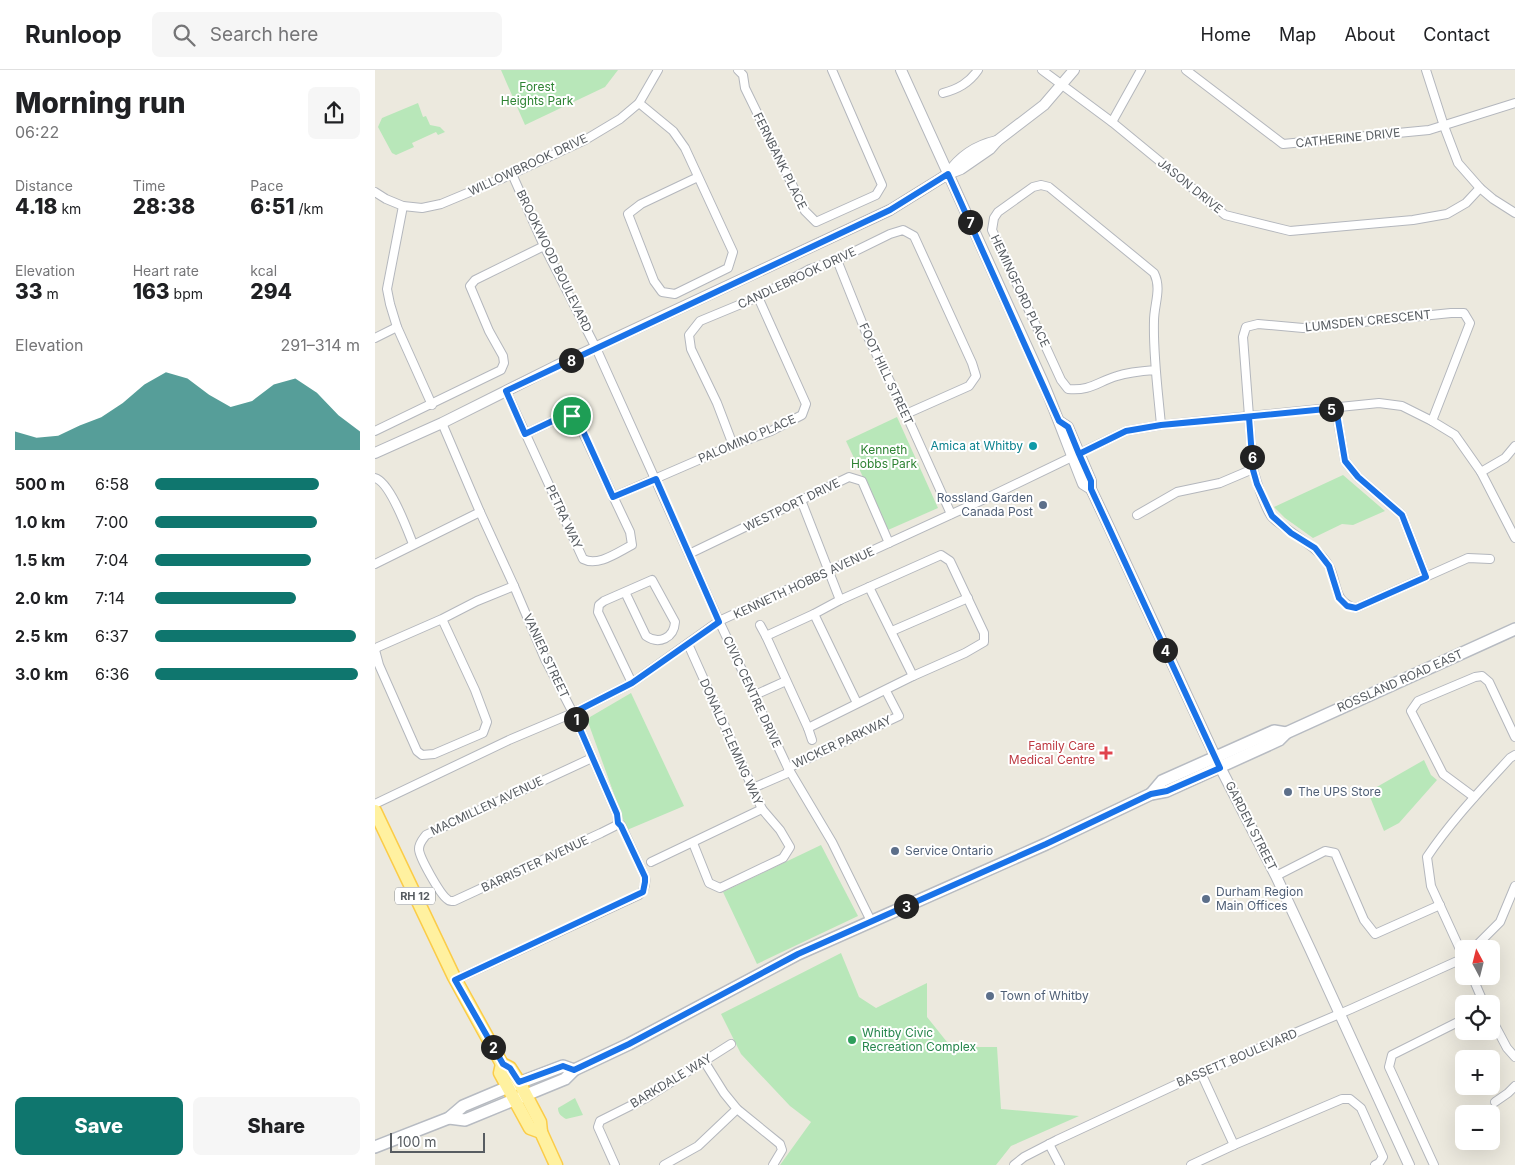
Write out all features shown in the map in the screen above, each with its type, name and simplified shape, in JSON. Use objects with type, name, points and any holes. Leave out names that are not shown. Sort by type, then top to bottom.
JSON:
[{"type":"main road","name":"ROSSLAND ROAD EAST","points":[[449,1118],[465,1120],[565,1079],[574,1070],[629,1044],[798,954],[1046,844],[1151,794],[1167,791],[1218,763],[1279,740],[1286,733],[1515,629]]},
{"type":"main road","name":"RH 12","points":[[375,811],[455,980],[503,1064],[510,1068],[513,1084],[520,1098]]},
{"type":"main road","points":[[375,1147],[449,1118],[463,1106],[513,1084],[563,1066],[574,1070]]},
{"type":"main road","points":[[520,1098],[540,1122],[541,1132],[556,1165]]},
{"type":"street","name":"WILLOWBROOK DRIVE","points":[[375,192],[403,206],[422,208],[441,204],[512,174],[585,140],[620,119],[639,103],[658,70]]},
{"type":"street","name":"FERNBANK PLACE","points":[[750,70],[741,72],[745,88],[805,211],[816,222],[876,195],[882,185],[832,70]]},
{"type":"street","name":"GARDEN STREET","points":[[901,70],[1059,421],[1068,427],[1076,456],[1091,481],[1091,489],[1218,763],[1276,876],[1341,1014],[1409,1165]]},
{"type":"street","points":[[943,93],[958,89],[973,78],[978,70]]},
{"type":"street","name":"JASON DRIVE","points":[[1042,70],[1112,122],[1225,215],[1290,230],[1413,220],[1447,214],[1466,203],[1480,188]]},
{"type":"street","points":[[375,453],[890,210],[948,174],[961,169],[990,149],[997,141],[1043,106],[1074,70]]},
{"type":"street","points":[[1112,122],[1141,70]]},
{"type":"street","name":"CATHERINE DRIVE","points":[[1186,70],[1283,144],[1429,130],[1515,103]]},
{"type":"street","points":[[1426,70],[1457,163],[1480,188],[1515,213]]},
{"type":"street","points":[[639,103],[673,131],[685,148],[733,252],[728,268],[675,294],[662,292],[653,281],[628,214],[641,204],[697,177]]},
{"type":"street","name":"BROOKWOOD BOULEVARD","points":[[512,174],[544,246],[596,348]]},
{"type":"street","name":"HEMINGFORD PLACE","points":[[1155,370],[1128,373],[1083,390],[1069,389],[1061,380],[992,230],[994,218],[998,212],[1033,187],[1041,185],[1049,187],[1154,273],[1158,280],[1159,291],[1154,321],[1155,370],[1161,425]]},
{"type":"street","points":[[403,206],[387,289],[389,304],[397,327],[432,405]]},
{"type":"street","name":"CANDLEBROOK DRIVE","points":[[733,444],[717,402],[691,349],[689,335],[700,321],[758,297],[810,269],[837,260],[890,234],[903,230],[914,236],[972,363],[975,376],[969,386],[906,414]]},
{"type":"street","points":[[375,431],[501,370],[504,363],[503,356],[489,331],[469,286],[475,280],[544,246]]},
{"type":"street","name":"FOOT HILL STREET","points":[[837,260],[867,335],[906,414],[951,514]]},
{"type":"street","name":"PALOMINO PLACE","points":[[656,479],[802,415],[806,404],[758,297]]},
{"type":"street","name":"LUMSDEN CRESCENT","points":[[1249,417],[1243,337],[1246,327],[1259,324],[1303,328],[1451,313],[1464,314],[1470,323],[1432,421]]},
{"type":"street","points":[[375,338],[397,327]]},
{"type":"street","name":"CIVIC CENTRE DRIVE","points":[[596,348],[719,622],[789,770],[832,842],[871,921]]},
{"type":"street","name":"PETRA WAY","points":[[506,391],[525,434],[583,559],[588,562],[601,560],[632,545],[629,532],[576,418],[563,416],[525,434]]},
{"type":"street","points":[[1076,456],[1126,431],[1161,425],[1379,404],[1402,406],[1455,435],[1481,472],[1515,538]]},
{"type":"street","points":[[1336,408],[1345,461],[1358,477],[1402,515],[1426,577]]},
{"type":"street","points":[[1249,417],[1253,470],[1257,484],[1272,516],[1291,533],[1315,548],[1329,566],[1339,598],[1347,606],[1356,608],[1468,558],[1490,560]]},
{"type":"street","name":"VANIER STREET","points":[[442,423],[480,512],[515,586],[545,659],[573,713],[617,814],[618,823],[645,877],[643,892],[455,980]]},
{"type":"street","points":[[1481,472],[1505,458],[1515,446]]},
{"type":"street","name":"KENNETH HOBBS AVENUE","points":[[375,804],[509,740],[573,713],[632,683],[719,622],[1076,456]]},
{"type":"street","points":[[1137,515],[1177,492],[1220,483],[1253,470]]},
{"type":"street","name":"WESTPORT DRIVE","points":[[689,554],[849,477],[862,481],[889,543]]},
{"type":"street","points":[[375,478],[379,478],[387,487],[413,544]]},
{"type":"street","points":[[613,497],[656,479]]},
{"type":"street","points":[[801,500],[840,600]]},
{"type":"street","points":[[375,564],[480,512]]},
{"type":"street","points":[[766,636],[869,586],[941,556],[950,561],[984,633],[984,642],[965,653],[913,676],[808,728]]},
{"type":"street","points":[[625,592],[646,636],[652,640],[659,640],[671,634],[675,622],[652,580],[604,601],[599,605],[598,612],[632,683]]},
{"type":"street","points":[[442,619],[475,690],[487,722],[483,733],[434,754],[422,755],[415,746],[379,665],[375,650],[477,601],[515,586]]},
{"type":"street","points":[[869,586],[913,676]]},
{"type":"street","points":[[892,631],[968,598]]},
{"type":"street","points":[[814,614],[857,704]]},
{"type":"street","name":"WICKER PARKWAY","points":[[760,626],[812,740]]},
{"type":"street","name":"DONALD FLEMING WAY","points":[[651,862],[762,809],[688,644]]},
{"type":"street","points":[[1474,797],[1443,774],[1411,711],[1418,702],[1475,676],[1482,676],[1489,682],[1515,738]]},
{"type":"street","points":[[755,695],[786,681]]},
{"type":"street","name":"WICKER PARKWAY","points":[[789,770],[899,716],[886,690]]},
{"type":"street","points":[[1456,940],[1431,886],[1427,857],[1441,836],[1474,797],[1515,755]]},
{"type":"street","name":"MACMILLEN AVENUE","points":[[451,902],[438,888],[420,854],[420,845],[426,835],[592,758]]},
{"type":"street","points":[[753,788],[789,770]]},
{"type":"street","points":[[693,843],[709,883],[720,888],[783,858],[790,847],[780,830],[762,809]]},
{"type":"street","name":"BARRISTER AVENUE","points":[[451,902],[566,850],[618,823]]},
{"type":"street","points":[[1276,876],[1325,851],[1335,853],[1364,920],[1375,934],[1440,905]]},
{"type":"street","points":[[1482,940],[1500,922],[1514,891]]},
{"type":"street","name":"BASSETT BOULEVARD","points":[[1014,1165],[1024,1157],[1049,1144],[1201,1073],[1341,1014],[1455,962]]},
{"type":"street","points":[[1434,1165],[1389,1067],[1392,1055],[1455,1024]]},
{"type":"street","points":[[1500,1035],[1507,1048],[1515,1056]]},
{"type":"street","name":"BARKDALE WAY","points":[[615,1165],[598,1127],[600,1121],[646,1098],[731,1044]]},
{"type":"street","points":[[704,1061],[724,1093],[737,1109],[781,1144],[782,1150],[773,1165]]},
{"type":"street","points":[[1201,1073],[1234,1145]]},
{"type":"street","points":[[1495,1102],[1515,1086]]},
{"type":"street","points":[[1191,1165],[1342,1099],[1350,1099],[1361,1108],[1383,1157],[1375,1165]]},
{"type":"street","points":[[665,1165],[697,1146],[737,1109]]},
{"type":"street","points":[[1049,1144],[1060,1165]]},
{"type":"green space","name":"Forest Heights Park","points":[[501,70],[618,70],[605,87],[525,125]]},
{"type":"green space","points":[[418,103],[423,117],[426,116],[430,125],[440,127],[445,132],[438,135],[436,132],[412,143],[414,147],[396,155],[392,153],[378,127],[382,118]]},
{"type":"green space","name":"Kenneth Hobbs Park","points":[[897,417],[938,508],[888,530],[846,441]]},
{"type":"green space","points":[[1343,475],[1385,511],[1353,525],[1342,524],[1313,538],[1285,518],[1274,507]]},
{"type":"green space","points":[[631,693],[684,806],[627,830],[588,722],[590,717]]},
{"type":"green space","points":[[1424,760],[1431,775],[1437,780],[1399,823],[1384,831],[1368,792]]},
{"type":"green space","points":[[821,845],[858,916],[757,964],[723,892]]},
{"type":"green space","points":[[841,953],[859,997],[876,1008],[927,983],[927,1017],[951,1047],[997,1047],[1001,1109],[1079,1116],[1011,1146],[996,1165],[780,1165],[811,1122],[790,1106],[741,1054],[721,1014]]},
{"type":"green space","points":[[575,1098],[583,1115],[566,1119],[560,1115],[558,1108]]},
{"type":"place","name":"Amica at Whitby","points":[[1033,446]]},
{"type":"place","name":"Rossland Garden Canada Post","points":[[1043,505]]},
{"type":"place","name":"Family Care Medical Centre","points":[[1106,753]]},
{"type":"place","name":"The UPS Store","points":[[1288,792]]},
{"type":"place","name":"Service Ontario","points":[[895,851]]},
{"type":"place","name":"Durham Region Main Offices","points":[[1206,899]]},
{"type":"place","name":"Town of Whitby","points":[[990,996]]},
{"type":"place","name":"Whitby Civic Recreation Complex","points":[[852,1040]]},
{"type":"route","points":[[572,416],[563,416],[525,434],[506,391],[890,210],[948,174],[1059,421],[1068,427],[1079,454],[1091,448],[1126,431],[1161,425],[1249,417],[1253,470],[1257,484],[1272,516],[1291,533],[1315,548],[1329,566],[1339,598],[1347,606],[1356,608],[1426,577],[1402,515],[1358,477],[1345,461],[1336,408],[1161,425],[1126,431],[1079,454],[1091,481],[1091,489],[1220,768],[1167,791],[1151,794],[1046,844],[798,954],[629,1044],[574,1070],[563,1066],[519,1082],[510,1068],[503,1064],[455,980],[643,892],[645,877],[618,823],[617,814],[573,713],[632,683],[719,622],[656,479],[613,497],[579,422],[572,416]]}]
